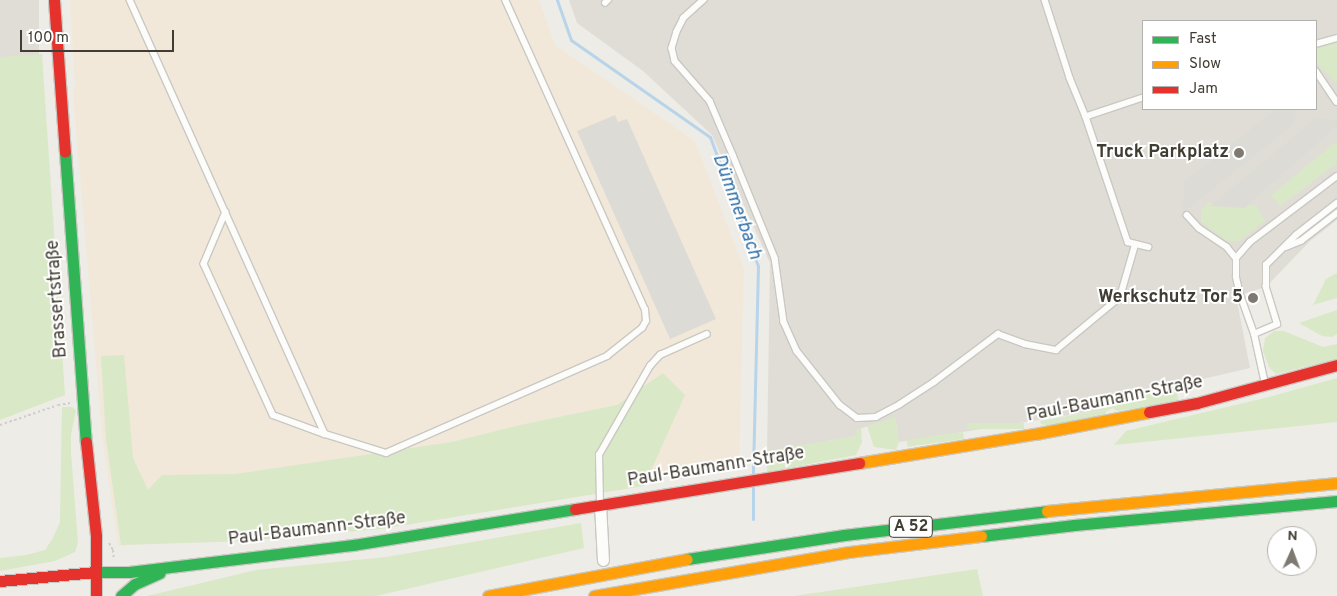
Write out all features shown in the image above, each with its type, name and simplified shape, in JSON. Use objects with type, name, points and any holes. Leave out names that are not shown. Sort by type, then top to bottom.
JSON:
[{"type":"main road","name":"Brassertstraße","points":[[54,0],[83,401],[96,536],[96,596]]},
{"type":"main road","name":"Paul-Baumann-Straße","points":[[0,581],[58,574],[129,572],[352,545],[1122,419],[1266,386],[1337,366]]},
{"type":"main road","name":"A 52","points":[[488,596],[694,558],[844,535],[1094,505],[1337,483]]},
{"type":"main road","name":"A 52","points":[[594,596],[849,552],[1074,525],[1337,501]]},
{"type":"main road","points":[[122,596],[135,584],[180,565]]},
{"type":"street","points":[[600,505],[604,560]]},
{"type":"lane","points":[[130,0],[325,434]]},
{"type":"lane","points":[[226,212],[204,264],[273,415],[285,421],[386,453],[607,356],[642,328],[646,321],[645,310],[505,0]]},
{"type":"lane","points":[[704,0],[684,18],[677,32],[672,48],[675,60],[710,100],[775,258],[784,322],[797,351],[840,405],[858,418],[876,417],[934,382],[998,334],[1025,344],[1056,350],[1113,304],[1122,290],[1135,246]]},
{"type":"lane","points":[[1045,0],[1070,78],[1086,117],[1128,242],[1135,246],[1148,247]]},
{"type":"lane","points":[[1317,44],[1337,38]]},
{"type":"lane","points":[[1317,72],[1337,102]]},
{"type":"lane","points":[[1086,117],[1142,98]]},
{"type":"lane","points":[[1236,258],[1250,242],[1337,176]]},
{"type":"lane","points":[[1254,334],[1277,324],[1266,287],[1266,265],[1282,248],[1337,203]]},
{"type":"lane","points":[[1282,248],[1301,242],[1337,213]]},
{"type":"lane","points":[[1187,215],[1199,228],[1227,247],[1236,258],[1236,277],[1240,295],[1254,334],[1266,386]]},
{"type":"lane","points":[[600,505],[598,455],[650,366],[660,356],[707,334]]},
{"type":"path","points":[[0,425],[58,405],[83,401]]},
{"type":"shaded area","points":[[0,0],[39,0],[39,57],[0,57]]},
{"type":"shaded area","points":[[70,0],[539,0],[555,45],[695,141],[744,269],[739,461],[414,518],[118,546],[102,435],[73,94],[75,86]]},
{"type":"shaded area","points":[[569,0],[1337,0],[1337,220],[1310,241],[1266,287],[1236,296],[1250,368],[1104,402],[1102,410],[899,442],[895,418],[856,430],[856,436],[767,452],[770,263],[712,135],[643,71],[577,23]]},
{"type":"shaded area","name":"Truck Parkplatz","points":[[1275,110],[1296,110],[1295,123],[1183,213],[1184,182]]},
{"type":"shaded area","points":[[615,115],[618,122],[627,119],[716,319],[670,339],[577,131]]},
{"type":"shaded area","name":"Truck Parkplatz","points":[[1316,118],[1337,120],[1337,126],[1244,208],[1210,206]]},
{"type":"green space","points":[[1337,42],[1337,84],[1317,63],[1317,49]]},
{"type":"green space","points":[[42,54],[65,395],[0,420],[0,57]]},
{"type":"green space","points":[[1337,141],[1337,163],[1280,206],[1271,195]]},
{"type":"green space","points":[[1208,203],[1257,206],[1265,221],[1239,241],[1227,241],[1201,222],[1201,211]]},
{"type":"green space","points":[[1337,273],[1337,298],[1313,305],[1326,279]]},
{"type":"green space","points":[[1337,310],[1337,334],[1332,337],[1322,336],[1299,323]]},
{"type":"green space","points":[[1274,331],[1284,331],[1323,347],[1337,344],[1337,359],[1276,374],[1269,367],[1263,351],[1265,338]]},
{"type":"green space","points":[[124,355],[133,458],[148,490],[162,475],[235,474],[452,442],[520,425],[617,405],[663,373],[685,395],[644,486],[381,529],[247,541],[121,545],[106,439],[101,356]]},
{"type":"green space","points":[[1337,378],[1337,422],[1114,445],[1126,431],[1269,397]]},
{"type":"green space","points":[[1175,385],[1179,402],[1117,411],[1113,408],[1107,411],[1104,416],[1047,426],[1041,424],[1040,421],[1102,410],[1104,402]]},
{"type":"green space","points":[[62,407],[72,407],[76,410],[71,435],[78,543],[75,552],[55,561],[0,571],[0,558],[26,555],[45,550],[60,522]]},
{"type":"green space","points":[[895,417],[899,442],[896,450],[874,447],[867,426]]},
{"type":"green space","points":[[967,423],[1024,423],[1024,429],[967,429]]},
{"type":"green space","points":[[861,428],[862,442],[856,455],[767,472],[767,451],[856,436],[855,430]]},
{"type":"green space","points":[[963,432],[964,439],[908,447],[907,440]]},
{"type":"green space","points":[[581,523],[584,548],[376,596],[147,596],[256,570],[386,557]]},
{"type":"green space","points":[[977,569],[983,596],[794,596]]},
{"type":"waterway","name":"Dümmerbach","points":[[557,0],[571,40],[710,137],[758,266],[753,476]]},
{"type":"waterway","name":"Dümmerbach","points":[[753,485],[753,519]]},
{"type":"traffic: fast","points":[[65,152],[86,442]]},
{"type":"traffic: fast","points":[[981,536],[1074,525],[1337,501]]},
{"type":"traffic: fast","points":[[95,572],[129,572],[353,545],[575,509]]},
{"type":"traffic: fast","points":[[687,559],[844,535],[1047,511]]},
{"type":"traffic: fast","points":[[121,596],[135,584],[160,573]]},
{"type":"traffic: slow","points":[[859,463],[1035,434],[1149,412]]},
{"type":"traffic: slow","points":[[1047,511],[1337,483]]},
{"type":"traffic: slow","points":[[594,596],[849,552],[981,536]]},
{"type":"traffic: slow","points":[[488,596],[687,559]]},
{"type":"traffic: jam","points":[[54,0],[65,152]]},
{"type":"traffic: jam","points":[[1149,412],[1197,403],[1337,365]]},
{"type":"traffic: jam","points":[[86,442],[96,536],[96,596]]},
{"type":"traffic: jam","points":[[575,509],[859,463]]},
{"type":"traffic: jam","points":[[0,581],[95,572]]},
{"type":"place","name":"Truck Parkplatz","points":[[1239,153]]},
{"type":"place","name":"Werkschutz Tor 5","points":[[1253,298]]}]
